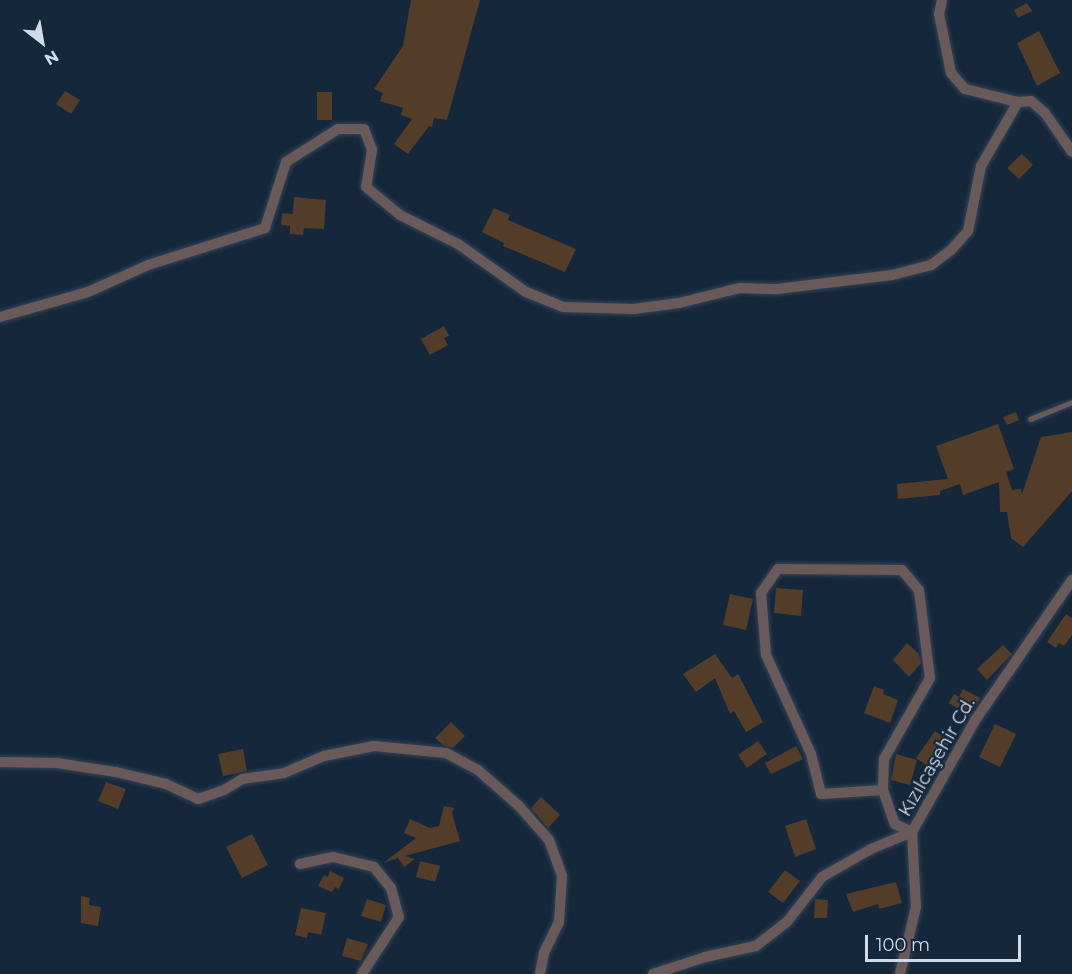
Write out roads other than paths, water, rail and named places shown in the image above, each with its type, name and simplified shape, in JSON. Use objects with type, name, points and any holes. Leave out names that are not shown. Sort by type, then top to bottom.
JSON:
[{"type":"street","points":[[942,0],[939,14],[951,73],[964,89],[1018,102],[1031,101],[1045,113],[1072,152]]},
{"type":"street","points":[[0,318],[88,292],[148,265],[265,228],[286,162],[338,129],[364,129],[372,150],[366,188],[400,215],[458,244],[526,292],[563,307],[634,309],[679,303],[740,288],[777,289],[892,275],[931,266],[951,250],[968,231],[981,166],[1018,102]]},
{"type":"street","points":[[883,790],[821,794],[811,754],[766,655],[761,593],[778,568],[902,570],[918,590],[930,678],[884,759],[883,790],[895,824],[912,832]]},
{"type":"street","name":"Kızılcaşehir Cd.","points":[[900,974],[916,907],[912,832],[976,719],[1072,580]]},
{"type":"street","points":[[0,762],[57,763],[116,772],[166,784],[198,799],[224,790],[243,779],[284,773],[324,756],[374,746],[446,753],[478,770],[519,806],[549,840],[562,876],[560,922],[544,953],[540,974]]},
{"type":"street","points":[[654,974],[705,957],[756,946],[787,922],[822,877],[871,849],[912,832]]},
{"type":"street","points":[[300,864],[333,857],[374,867],[391,888],[399,917],[362,974]]},
{"type":"lane","points":[[1030,419],[1072,402]]}]
